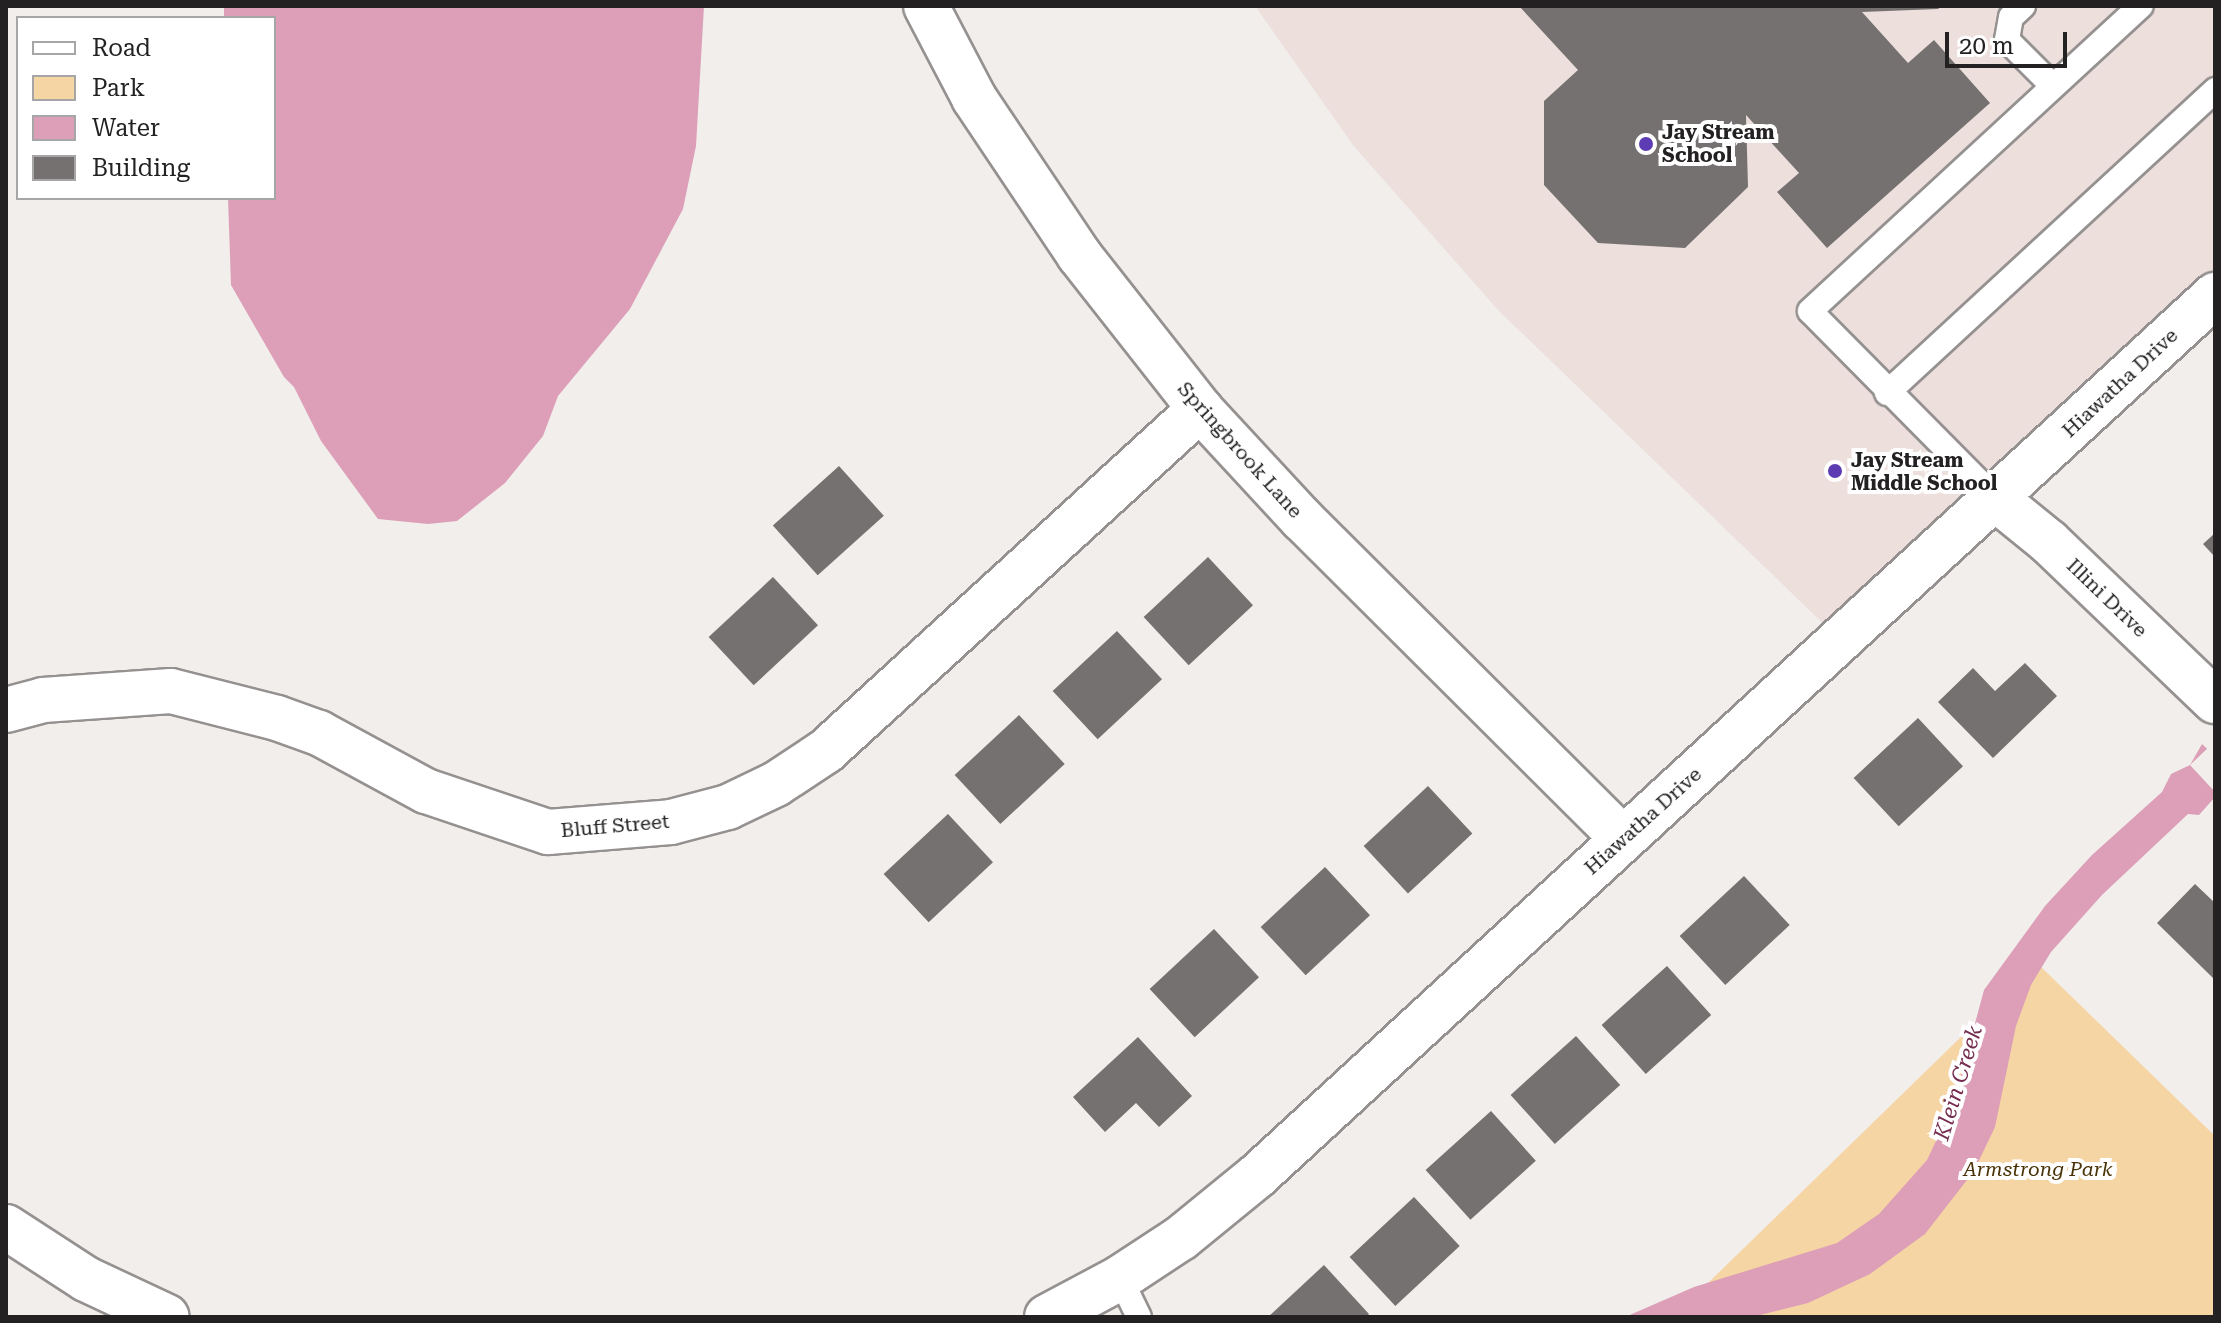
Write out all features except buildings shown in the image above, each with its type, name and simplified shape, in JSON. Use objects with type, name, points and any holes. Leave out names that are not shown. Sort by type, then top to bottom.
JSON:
[{"type":"street","name":"Springbrook Lane","points":[[926,6],[974,98],[1079,255],[1200,409],[1313,530],[1623,839]]},
{"type":"street","name":"Hiawatha Drive","points":[[1047,1317],[1120,1278],[1181,1238],[1257,1176],[2215,295]]},
{"type":"street","name":"Bluff Street","points":[[6,710],[43,700],[171,691],[277,718],[319,733],[426,791],[548,832],[671,822],[728,807],[776,784],[826,751],[1200,409]]},
{"type":"street","name":"Illini Drive","points":[[1996,499],[2049,542],[2215,701]]},
{"type":"street","points":[[6,1227],[86,1279],[167,1317]]},
{"type":"lane","points":[[2023,6],[2011,17],[2007,40],[2053,86]]},
{"type":"lane","points":[[1996,499],[1887,393],[1810,311],[2141,6]]},
{"type":"lane","points":[[1887,393],[2215,90]]},
{"type":"lane","points":[[1120,1278],[1139,1317]]},
{"type":"shaded area","name":"Jay Stream Middle School","points":[[1255,6],[2215,6],[2215,278],[1831,631],[1498,310],[1353,145]]},
{"type":"green space","name":"Armstrong Park","points":[[2037,963],[2215,1136],[2215,1317],[1673,1317]]},
{"type":"water","points":[[224,6],[704,6],[696,146],[683,209],[630,309],[558,396],[543,436],[505,483],[457,521],[428,524],[378,519],[321,441],[294,387],[284,377],[231,285],[228,200],[276,200],[276,16],[224,16]]},
{"type":"water","points":[[2202,744],[2215,756],[2215,797],[2199,815],[2188,814],[2102,895],[2051,952],[2031,985],[2016,1026],[1995,1127],[1974,1171],[1925,1234],[1870,1274],[1808,1303],[1752,1317],[1625,1317],[1694,1287],[1837,1243],[1879,1214],[1927,1160],[1953,1105],[1984,990],[2045,906],[2092,855],[2162,792],[2171,774],[2190,765]]},
{"type":"pier","points":[[2210,746],[2215,750],[2215,792],[2190,765]]},
{"type":"place","name":"Jay Stream School","points":[[1646,144]]},
{"type":"place","name":"Jay Stream Middle School","points":[[1835,471]]},
{"type":"water label","name":"Klein Creek","points":[[1958,1083]]}]
